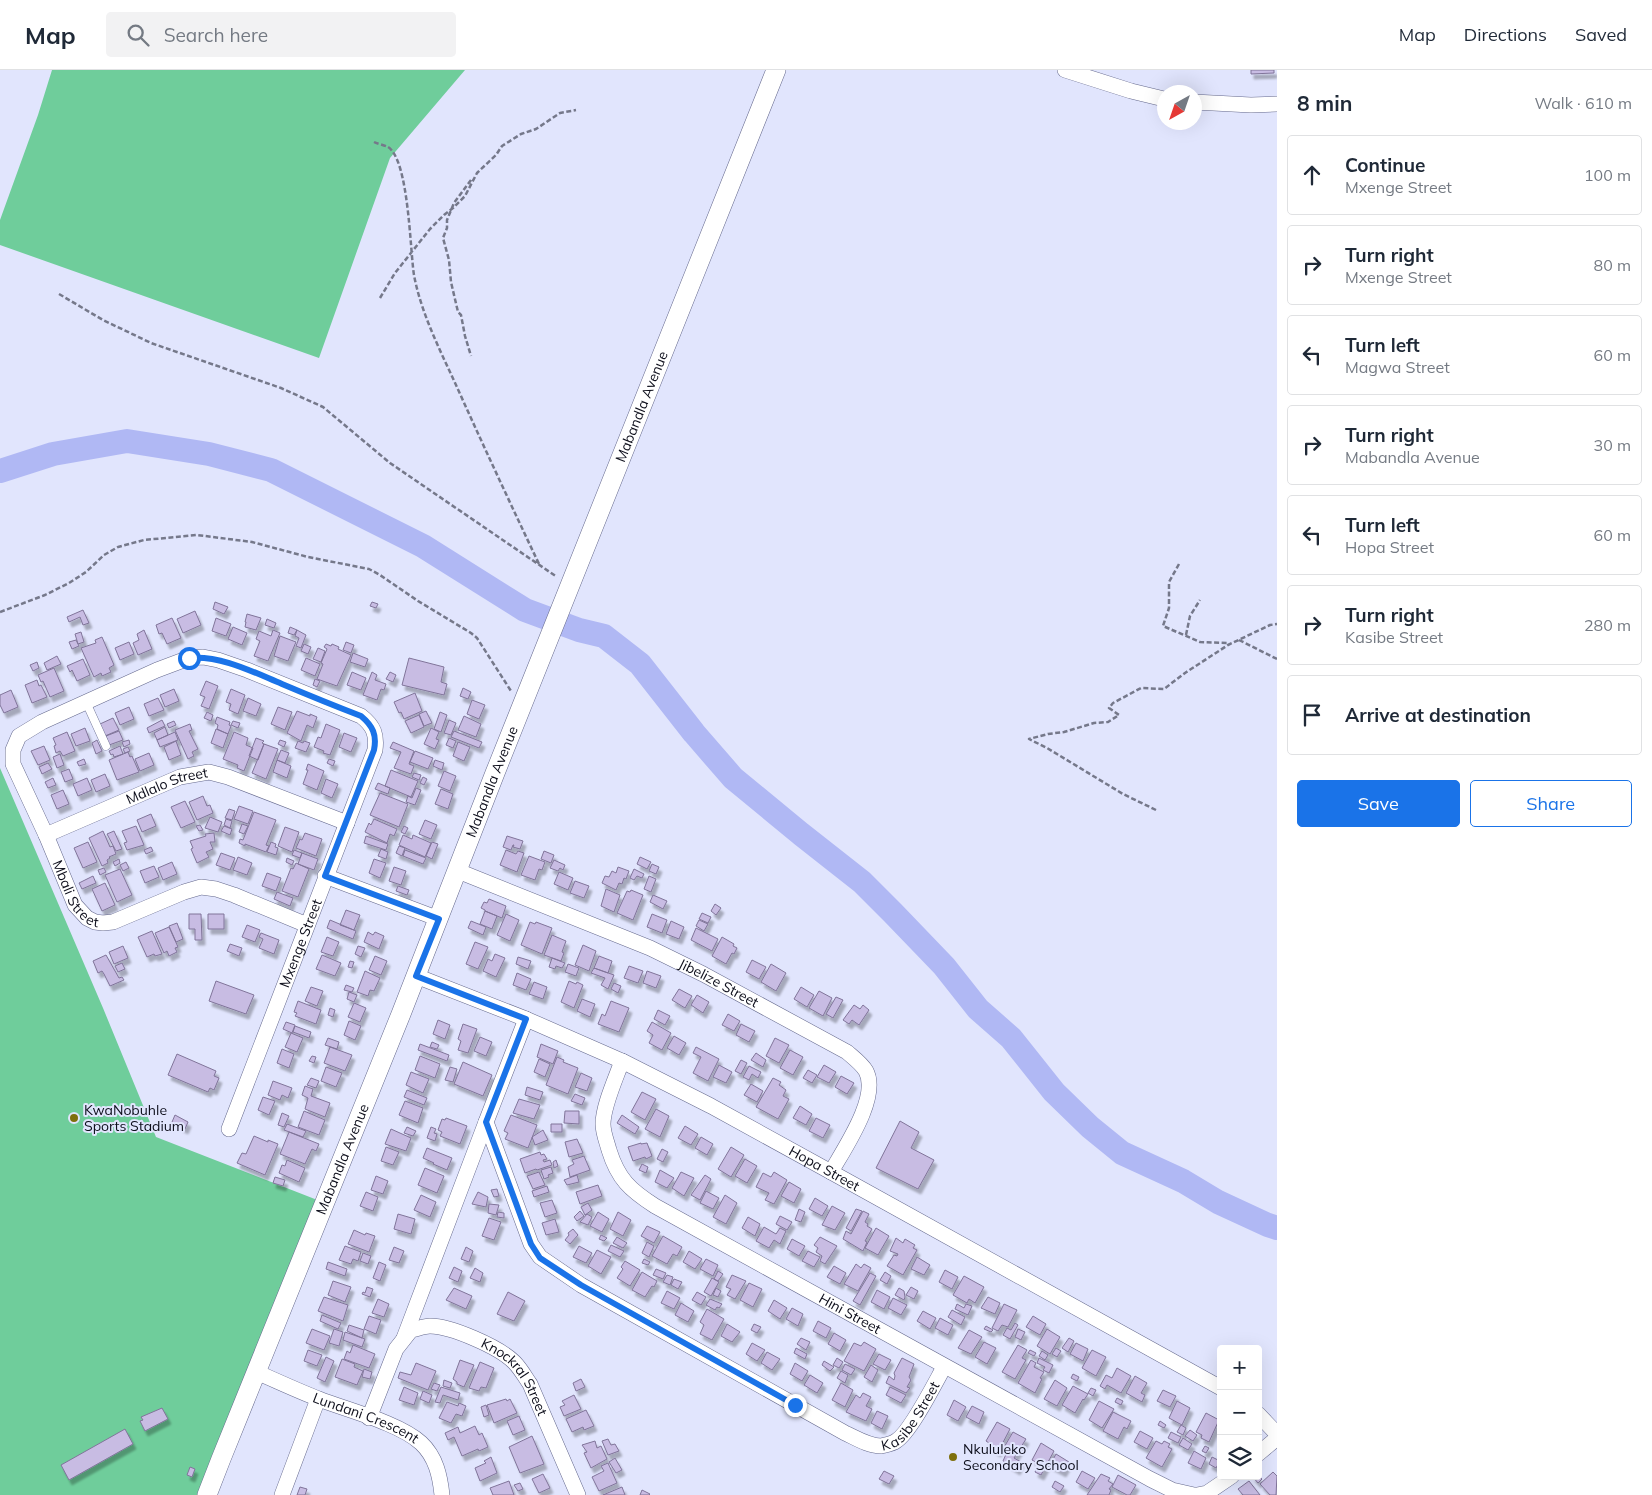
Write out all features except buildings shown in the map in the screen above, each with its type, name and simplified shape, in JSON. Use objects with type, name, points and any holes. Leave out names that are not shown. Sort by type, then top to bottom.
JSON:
[{"type":"street","name":"Mabandla Avenue","points":[[207,1495],[439,919],[776,70]]},
{"type":"street","points":[[1065,70],[1092,74],[1157,97]]},
{"type":"street","points":[[1202,102],[1251,105],[1277,104]]},
{"type":"street","name":"Mxenge Street","points":[[42,722],[176,662],[203,657],[247,670],[361,716],[369,722],[374,730],[376,740],[374,750],[229,1129]]},
{"type":"street","name":"Mbali Street","points":[[42,722],[19,736],[15,743],[12,757],[13,764],[46,835],[75,905],[87,918],[95,922],[112,922],[184,892],[201,888],[216,889],[307,925]]},
{"type":"street","name":"Mdlalo Street","points":[[46,835],[180,777],[209,772],[228,776],[347,823]]},
{"type":"street","name":"Jibelize Street","points":[[458,871],[650,948],[703,974],[847,1052],[866,1071],[870,1083],[869,1096],[863,1114],[831,1172]]},
{"type":"street","points":[[325,876],[439,919]]},
{"type":"street","name":"Hopa Street","points":[[416,976],[526,1019],[622,1061],[711,1106],[1217,1386]]},
{"type":"street","points":[[369,1418],[396,1349],[403,1339],[526,1019]]},
{"type":"street","name":"Hini Street","points":[[622,1061],[603,1123],[611,1155],[618,1173],[637,1195],[944,1367],[1172,1490],[1196,1495],[1207,1493],[1226,1480]]},
{"type":"street","name":"Kasibe Street","points":[[486,1122],[531,1244],[540,1258],[581,1285],[845,1433],[862,1442],[880,1446],[897,1441],[910,1424],[944,1367]]},
{"type":"street","name":"Knockral Street","points":[[403,1339],[411,1330],[432,1326],[463,1334],[490,1346],[513,1361],[522,1370],[530,1384],[578,1495]]},
{"type":"street","name":"Lundani Crescent","points":[[256,1372],[318,1399],[405,1432],[421,1444],[437,1467],[442,1495]]},
{"type":"street","points":[[282,1495],[318,1399]]},
{"type":"street","points":[[1262,1419],[1277,1436],[1262,1450]]},
{"type":"lane","points":[[86,702],[106,746]]},
{"type":"path","points":[[380,298],[395,273],[413,253],[430,229],[465,196],[474,176],[496,155],[502,146],[521,134],[536,129],[560,113],[576,110]]},
{"type":"path","points":[[374,142],[389,148],[397,159],[410,222],[414,274],[419,296],[472,422],[540,565]]},
{"type":"path","points":[[451,209],[443,238],[449,260],[451,282],[458,312],[464,324],[465,336],[471,356]]},
{"type":"path","points":[[59,294],[102,320],[151,343],[281,388],[323,407],[390,463],[540,565],[569,588]]},
{"type":"path","points":[[0,612],[45,595],[69,583],[86,572],[104,555],[118,547],[144,540],[197,535],[252,542],[308,557],[369,569],[380,575],[477,638],[505,684],[522,706]]},
{"type":"path","points":[[1179,564],[1169,582],[1169,608],[1163,626],[1200,642],[1231,644]]},
{"type":"path","points":[[1186,636],[1190,616],[1200,600]]},
{"type":"path","points":[[1156,810],[1123,794],[1030,739],[1094,723],[1108,722],[1119,715],[1109,708],[1113,703],[1141,688],[1164,689],[1185,673],[1231,644],[1270,625],[1277,624]]},
{"type":"path","points":[[1239,640],[1277,659]]},
{"type":"green space","points":[[52,70],[465,70],[390,158],[319,358],[0,245],[0,220],[38,115]]},
{"type":"green space","name":"KwaNobuhle Sports Stadium","points":[[0,768],[156,1137],[325,1203],[210,1495],[0,1495]]},
{"type":"waterway","points":[[0,471],[53,454],[127,441],[209,454],[271,470],[423,546],[525,610],[579,630],[604,636],[640,664],[694,733],[733,778],[862,882],[893,913],[944,966],[978,1009],[1011,1038],[1054,1092],[1090,1127],[1122,1153],[1183,1181],[1218,1202],[1277,1228]]},
{"type":"place","name":"KwaNobuhle Sports Stadium","points":[[74,1118]]},
{"type":"place","name":"Nkululeko Secondary School","points":[[953,1457]]},
{"type":"route","points":[[189,658],[203,657],[218,660],[247,670],[361,716],[369,722],[374,730],[376,740],[374,750],[325,876],[439,919],[416,976],[526,1019],[486,1122],[535,1252],[540,1258],[581,1285],[795,1405]]}]
